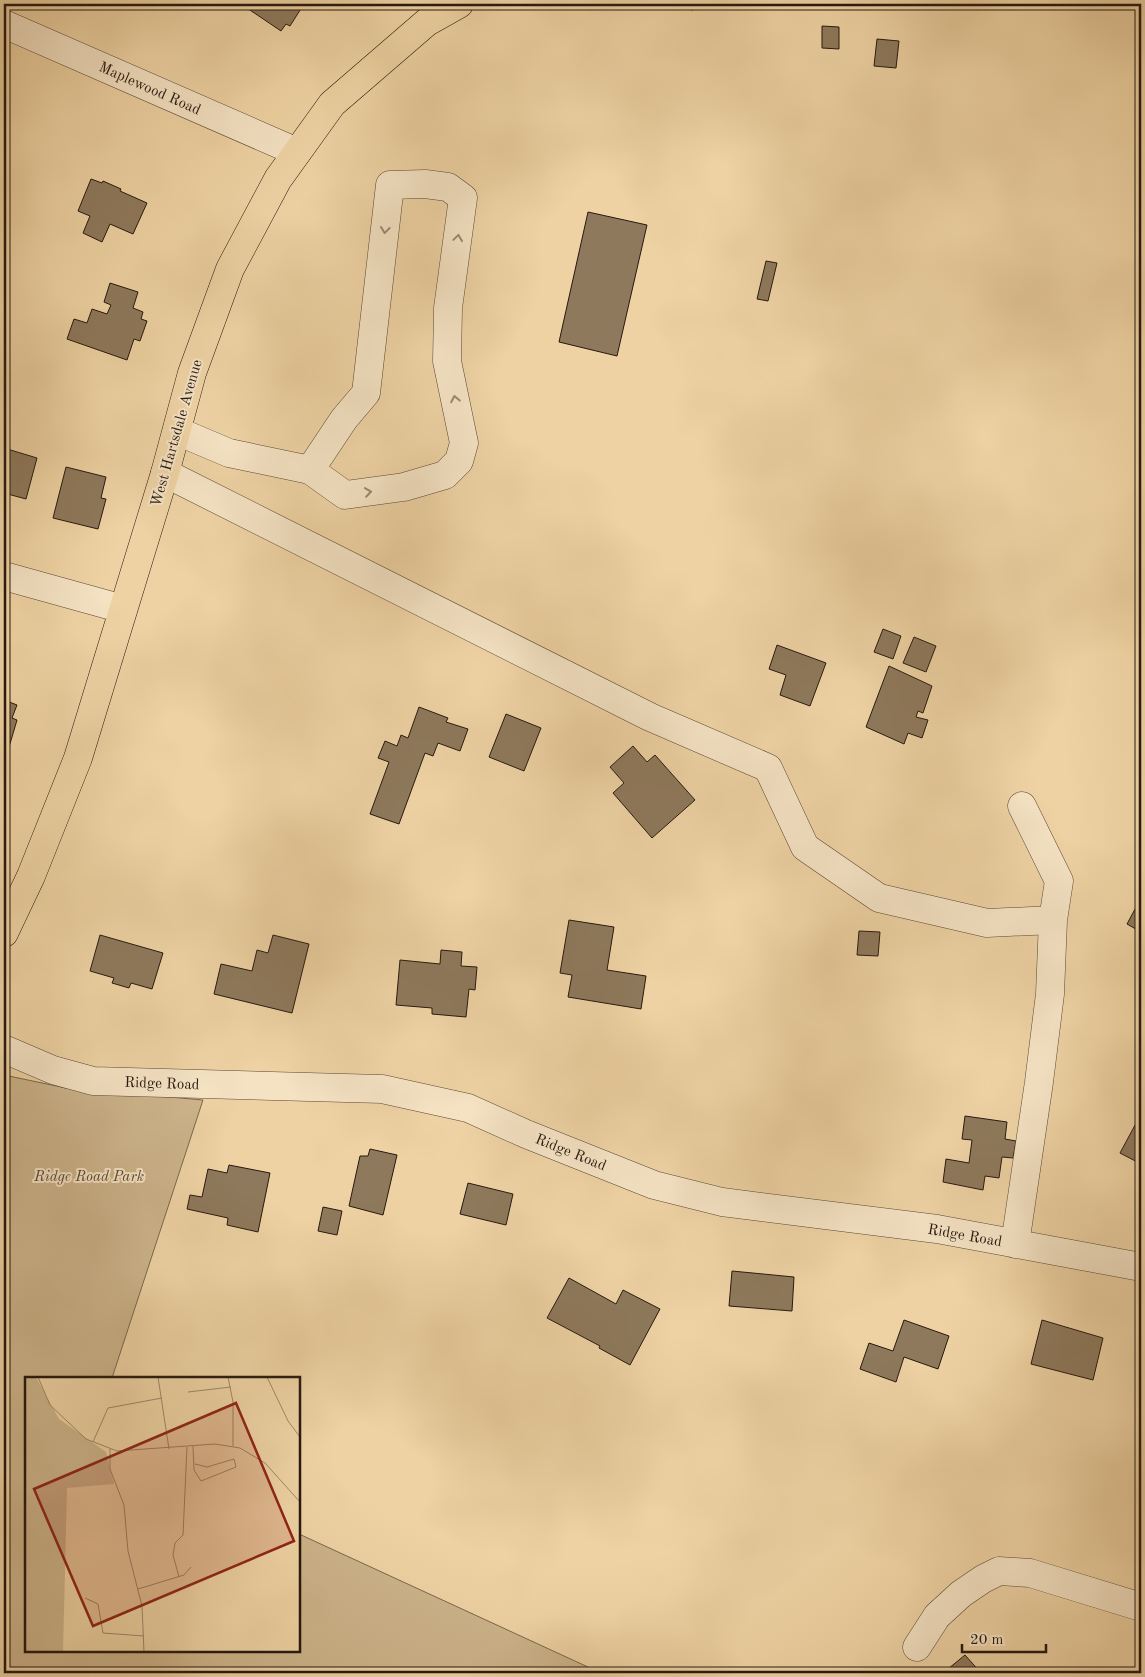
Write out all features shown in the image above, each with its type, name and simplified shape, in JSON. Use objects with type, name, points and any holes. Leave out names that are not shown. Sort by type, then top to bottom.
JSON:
[{"type":"main road","name":"West Hartsdale Avenue","points":[[4,933],[31,876],[78,758],[165,473],[192,373],[230,269],[278,179],[332,104],[427,22],[459,4]]},
{"type":"street","name":"Maplewood Road","points":[[4,24],[297,152]]},
{"type":"street","points":[[177,430],[229,454],[310,470],[345,495],[404,486],[445,475],[459,461],[464,443],[447,361],[448,308],[463,198],[448,187],[425,184],[390,185],[366,393],[344,419],[310,470]]},
{"type":"street","points":[[165,473],[650,718],[768,768],[805,847],[879,898],[987,923],[1053,920]]},
{"type":"street","points":[[4,576],[123,609]]},
{"type":"street","points":[[1015,1244],[1050,994],[1053,920],[1059,881],[1022,806]]},
{"type":"street","name":"Ridge Road","points":[[4,1049],[53,1070],[93,1081],[382,1090],[468,1108],[526,1134],[654,1185],[722,1202],[937,1229],[1141,1267]]},
{"type":"street","points":[[917,1647],[936,1616],[962,1594],[999,1572],[1030,1573],[1141,1607]]},
{"type":"green space","name":"Ridge Road Park","points":[[4,1075],[66,1088],[203,1100],[112,1377],[25,1377],[25,1652],[300,1652],[300,1534],[601,1673],[4,1673]]},
{"type":"building","points":[[241,4],[298,4],[302,7],[290,26],[286,24],[281,31]]},
{"type":"building","points":[[686,4],[721,4],[691,10],[690,5],[686,6]]},
{"type":"building","points":[[822,26],[839,27],[839,49],[822,48]]},
{"type":"building","points":[[877,39],[899,41],[896,68],[874,66]]},
{"type":"building","points":[[91,179],[102,183],[103,181],[147,203],[133,234],[110,224],[102,242],[83,233],[90,216],[78,211]]},
{"type":"building","points":[[588,212],[647,225],[617,356],[559,342]]},
{"type":"building","points":[[766,261],[777,263],[768,301],[757,299]]},
{"type":"building","points":[[110,283],[138,292],[133,308],[143,312],[141,319],[147,321],[140,341],[134,339],[127,360],[67,339],[74,319],[87,323],[92,309],[107,314],[111,305],[104,302]]},
{"type":"building","points":[[4,448],[37,458],[26,499],[4,493]]},
{"type":"building","points":[[66,467],[106,477],[101,498],[106,499],[98,529],[53,518]]},
{"type":"building","points":[[883,629],[901,636],[893,659],[874,652]]},
{"type":"building","points":[[914,637],[936,646],[926,672],[903,663]]},
{"type":"building","points":[[777,645],[826,663],[810,706],[780,695],[786,675],[769,669]]},
{"type":"building","points":[[889,666],[932,686],[923,713],[918,711],[916,717],[928,720],[922,738],[908,733],[904,744],[866,727]]},
{"type":"building","points":[[4,700],[17,705],[12,718],[17,720],[4,764]]},
{"type":"building","points":[[419,707],[448,718],[446,722],[468,729],[460,751],[438,743],[433,756],[425,753],[399,824],[370,814],[389,762],[378,758],[385,741],[397,746],[401,735],[408,738]]},
{"type":"building","points":[[506,714],[541,728],[524,771],[489,757]]},
{"type":"building","points":[[633,746],[647,762],[655,755],[695,800],[652,838],[613,793],[624,783],[610,767]]},
{"type":"building","points":[[1141,898],[1141,932],[1127,924]]},
{"type":"building","points":[[569,920],[614,927],[607,970],[646,976],[641,1009],[568,997],[572,975],[560,973]]},
{"type":"building","points":[[859,931],[880,932],[878,956],[857,955]]},
{"type":"building","points":[[100,935],[163,953],[152,989],[131,983],[129,988],[112,983],[114,978],[90,971]]},
{"type":"building","points":[[273,935],[309,944],[292,1013],[214,994],[221,964],[252,971],[257,950],[268,953]]},
{"type":"building","points":[[441,950],[462,952],[461,966],[477,967],[475,990],[469,989],[466,1017],[432,1014],[432,1008],[396,1005],[400,960],[440,964]]},
{"type":"building","points":[[1141,1114],[1141,1164],[1120,1153]]},
{"type":"building","points":[[965,1116],[1007,1122],[1005,1139],[1016,1141],[1013,1158],[1002,1157],[999,1178],[985,1176],[983,1190],[943,1182],[946,1159],[969,1163],[972,1140],[962,1139]]},
{"type":"building","points":[[370,1149],[397,1155],[383,1215],[349,1206],[360,1156],[368,1156]]},
{"type":"building","points":[[229,1165],[270,1173],[258,1232],[227,1225],[228,1218],[187,1209],[190,1195],[202,1197],[208,1169],[227,1173]]},
{"type":"building","points":[[468,1183],[513,1194],[506,1225],[460,1214]]},
{"type":"building","points":[[323,1207],[342,1211],[337,1235],[318,1231]]},
{"type":"building","points":[[732,1271],[794,1277],[792,1311],[729,1306]]},
{"type":"building","points":[[569,1278],[616,1304],[623,1290],[660,1309],[630,1365],[599,1348],[600,1346],[547,1318]]},
{"type":"building","points":[[904,1320],[949,1336],[938,1369],[904,1357],[896,1382],[860,1369],[869,1343],[893,1351]]},
{"type":"building","points":[[1042,1320],[1103,1338],[1093,1380],[1031,1364]]},
{"type":"building","points":[[965,1655],[981,1673],[943,1673]]}]
